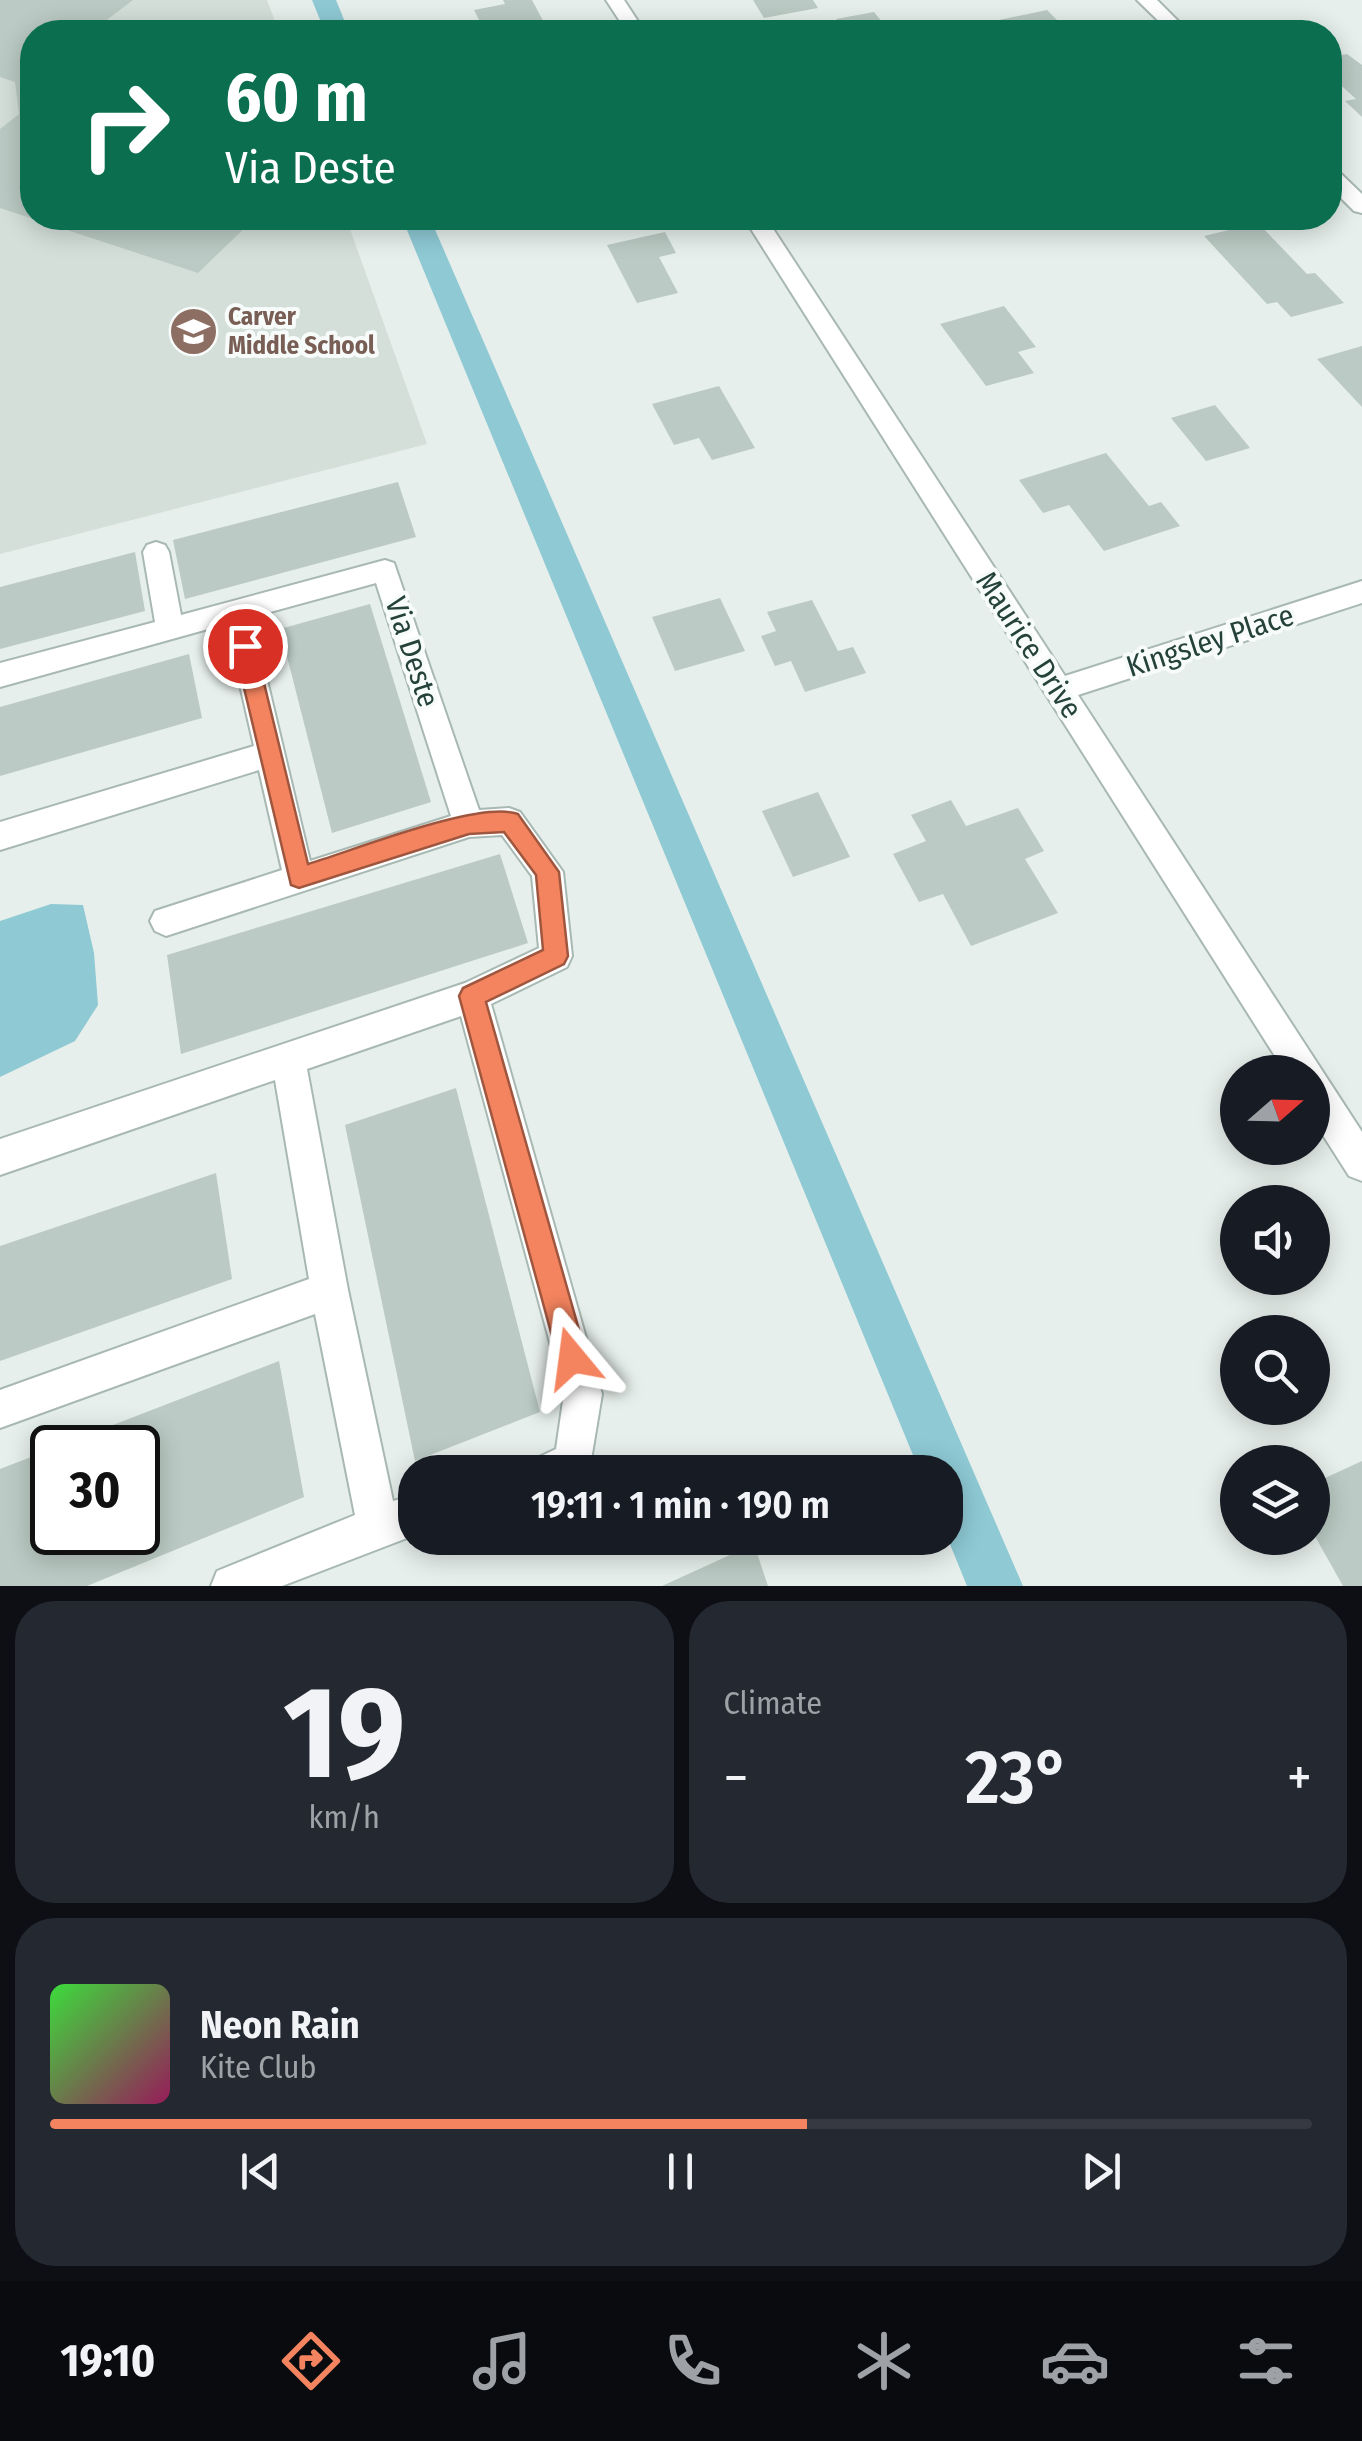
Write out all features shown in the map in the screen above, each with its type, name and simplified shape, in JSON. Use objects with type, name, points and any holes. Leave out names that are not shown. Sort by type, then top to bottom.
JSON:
[{"type":"street","points":[[1146,0],[1167,20]]},
{"type":"street","points":[[1342,187],[1362,206]]},
{"type":"street","name":"Maurice Drive","points":[[763,230],[1293,1055]]},
{"type":"street","points":[[156,552],[170,628]]},
{"type":"street","name":"Via Deste","points":[[0,675],[385,570],[469,824]]},
{"type":"street","name":"Kingsley Place","points":[[1058,690],[1362,592]]},
{"type":"street","points":[[236,610],[299,878]]},
{"type":"street","points":[[0,836],[269,754]]},
{"type":"street","points":[[0,1156],[472,996],[556,956],[547,872],[510,821],[469,824],[166,922]]},
{"type":"street","points":[[472,996],[583,1394],[575,1455]]},
{"type":"street","points":[[232,1586],[396,1520],[329,1290],[288,1056]]},
{"type":"street","points":[[1330,1114],[1362,1163]]},
{"type":"street","points":[[0,1409],[329,1290]]},
{"type":"shaded area","name":"Carver Middle School","points":[[0,0],[267,0],[274,20],[20,20],[20,230],[350,230],[427,444],[0,554]]},
{"type":"water","points":[[51,904],[83,905],[94,953],[98,1005],[75,1041],[0,1077],[0,921]]},
{"type":"building","points":[[0,0],[133,0],[107,20],[20,20],[20,215],[0,208],[0,129],[19,114],[15,82],[0,77]]},
{"type":"building","points":[[503,0],[532,0],[543,20],[479,20],[474,10],[505,4]]},
{"type":"building","points":[[753,0],[813,0],[818,8],[764,18]]},
{"type":"building","points":[[1047,10],[1057,20],[999,20]]},
{"type":"building","points":[[874,12],[880,20],[837,20]]},
{"type":"building","points":[[1347,54],[1362,65],[1362,117],[1345,101],[1356,99],[1342,86],[1342,55]]},
{"type":"building","points":[[67,230],[243,230],[198,273]]},
{"type":"building","points":[[1229,230],[1265,230],[1307,274],[1315,273],[1344,303],[1291,317],[1277,302],[1267,304],[1204,236]]},
{"type":"building","points":[[665,232],[676,253],[659,257],[678,293],[637,303],[607,245]]},
{"type":"building","points":[[1004,306],[1036,347],[1018,352],[1034,373],[986,386],[940,324]]},
{"type":"building","points":[[1362,346],[1362,407],[1317,359]]},
{"type":"building","points":[[719,386],[755,448],[712,460],[699,438],[674,445],[652,404]]},
{"type":"building","points":[[1215,405],[1250,448],[1206,461],[1171,418]]},
{"type":"building","points":[[1106,453],[1149,506],[1161,502],[1180,526],[1104,551],[1069,505],[1043,513],[1019,480]]},
{"type":"building","points":[[398,482],[416,537],[185,599],[173,540]]},
{"type":"building","points":[[135,552],[145,611],[0,649],[0,587]]},
{"type":"building","points":[[720,598],[745,651],[675,671],[652,617]]},
{"type":"building","points":[[812,600],[838,651],[853,647],[866,673],[805,692],[791,661],[775,666],[761,636],[776,631],[767,612]]},
{"type":"building","points":[[370,604],[431,802],[332,833],[280,629]]},
{"type":"building","points":[[189,654],[202,718],[0,776],[0,707]]},
{"type":"building","points":[[818,792],[850,857],[793,877],[762,811]]},
{"type":"building","points":[[951,800],[966,826],[1018,808],[1044,851],[1025,859],[1058,913],[971,946],[943,894],[919,902],[893,854],[926,841],[911,815]]},
{"type":"building","points":[[500,854],[528,943],[181,1054],[167,955]]},
{"type":"building","points":[[456,1088],[540,1412],[430,1455],[414,1455],[345,1125]]},
{"type":"building","points":[[216,1173],[232,1279],[0,1361],[0,1246]]},
{"type":"building","points":[[279,1361],[304,1497],[87,1586],[0,1586],[0,1469],[30,1457],[30,1555],[160,1555],[160,1425],[113,1425]]},
{"type":"building","points":[[1362,1461],[1362,1586],[1343,1586],[1326,1555],[1330,1555],[1330,1476]]},
{"type":"building","points":[[730,1555],[758,1555],[768,1586],[662,1586]]},
{"type":"waterway","points":[[324,0],[332,20]]},
{"type":"waterway","points":[[421,230],[995,1586]]},
{"type":"place","name":"Carver Middle School","points":[[193,331]]},
{"type":"route","points":[[245,646],[299,878],[469,824],[510,821],[547,872],[556,956],[472,996],[572,1358]]}]
